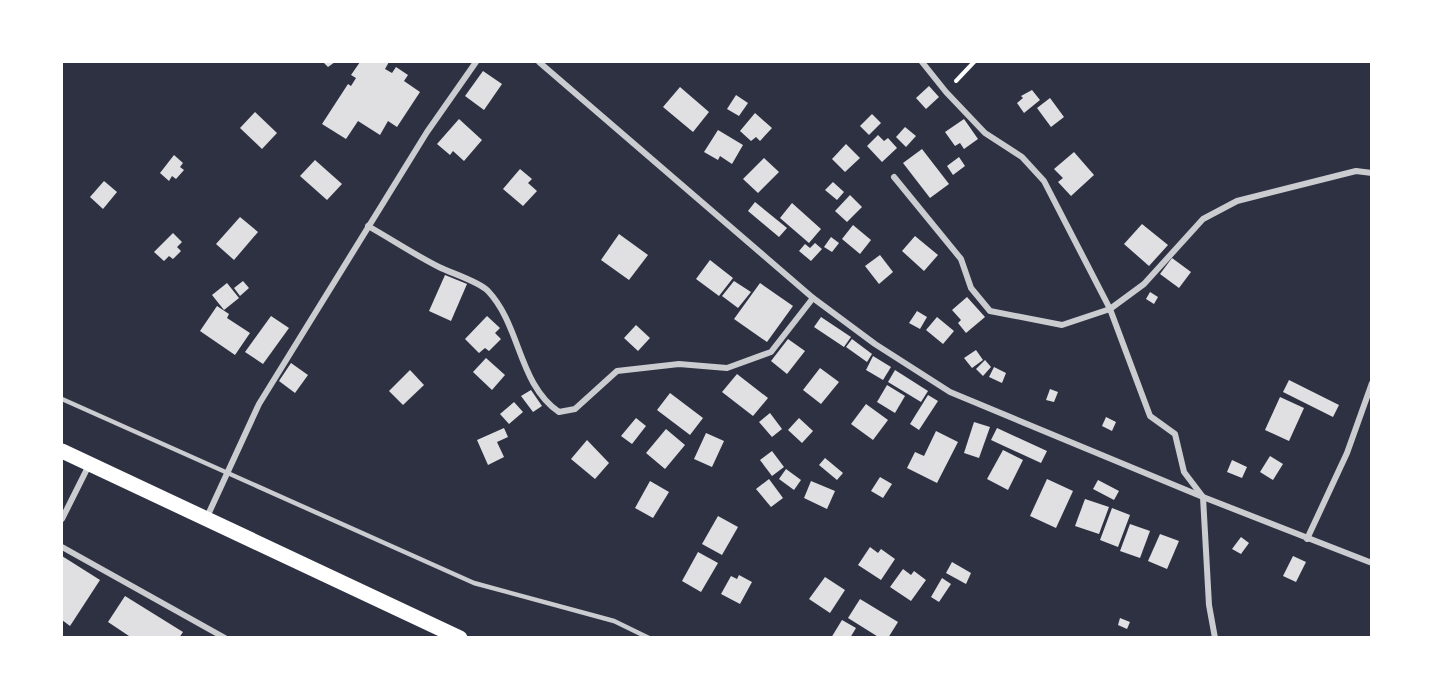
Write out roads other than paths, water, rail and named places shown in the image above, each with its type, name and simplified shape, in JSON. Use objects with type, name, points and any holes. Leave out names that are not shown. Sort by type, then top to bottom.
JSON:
[{"type":"main road","points":[[62,452],[460,638]]},
{"type":"street","points":[[205,520],[259,404],[427,132],[476,62]]},
{"type":"street","points":[[539,62],[813,298],[875,344],[950,392],[1203,497],[1371,563]]},
{"type":"street","points":[[922,62],[946,92],[985,133],[1022,157],[1044,181],[1110,309],[1150,416],[1174,434],[1184,472],[1203,497],[1209,605],[1215,638]]},
{"type":"street","points":[[894,177],[961,259],[971,288],[990,311],[1062,325],[1110,309],[1144,284],[1203,219],[1237,201],[1356,171],[1371,173]]},
{"type":"street","points":[[368,226],[438,266],[488,290],[512,329],[534,386],[545,402],[559,412],[575,409],[617,370],[679,364],[727,368],[771,352],[813,298]]},
{"type":"street","points":[[1307,539],[1347,453],[1371,383]]},
{"type":"street","points":[[62,519],[90,465]]},
{"type":"street","points":[[62,547],[225,638]]},
{"type":"lane","points":[[62,399],[227,475],[474,583],[614,621],[649,638]]}]
